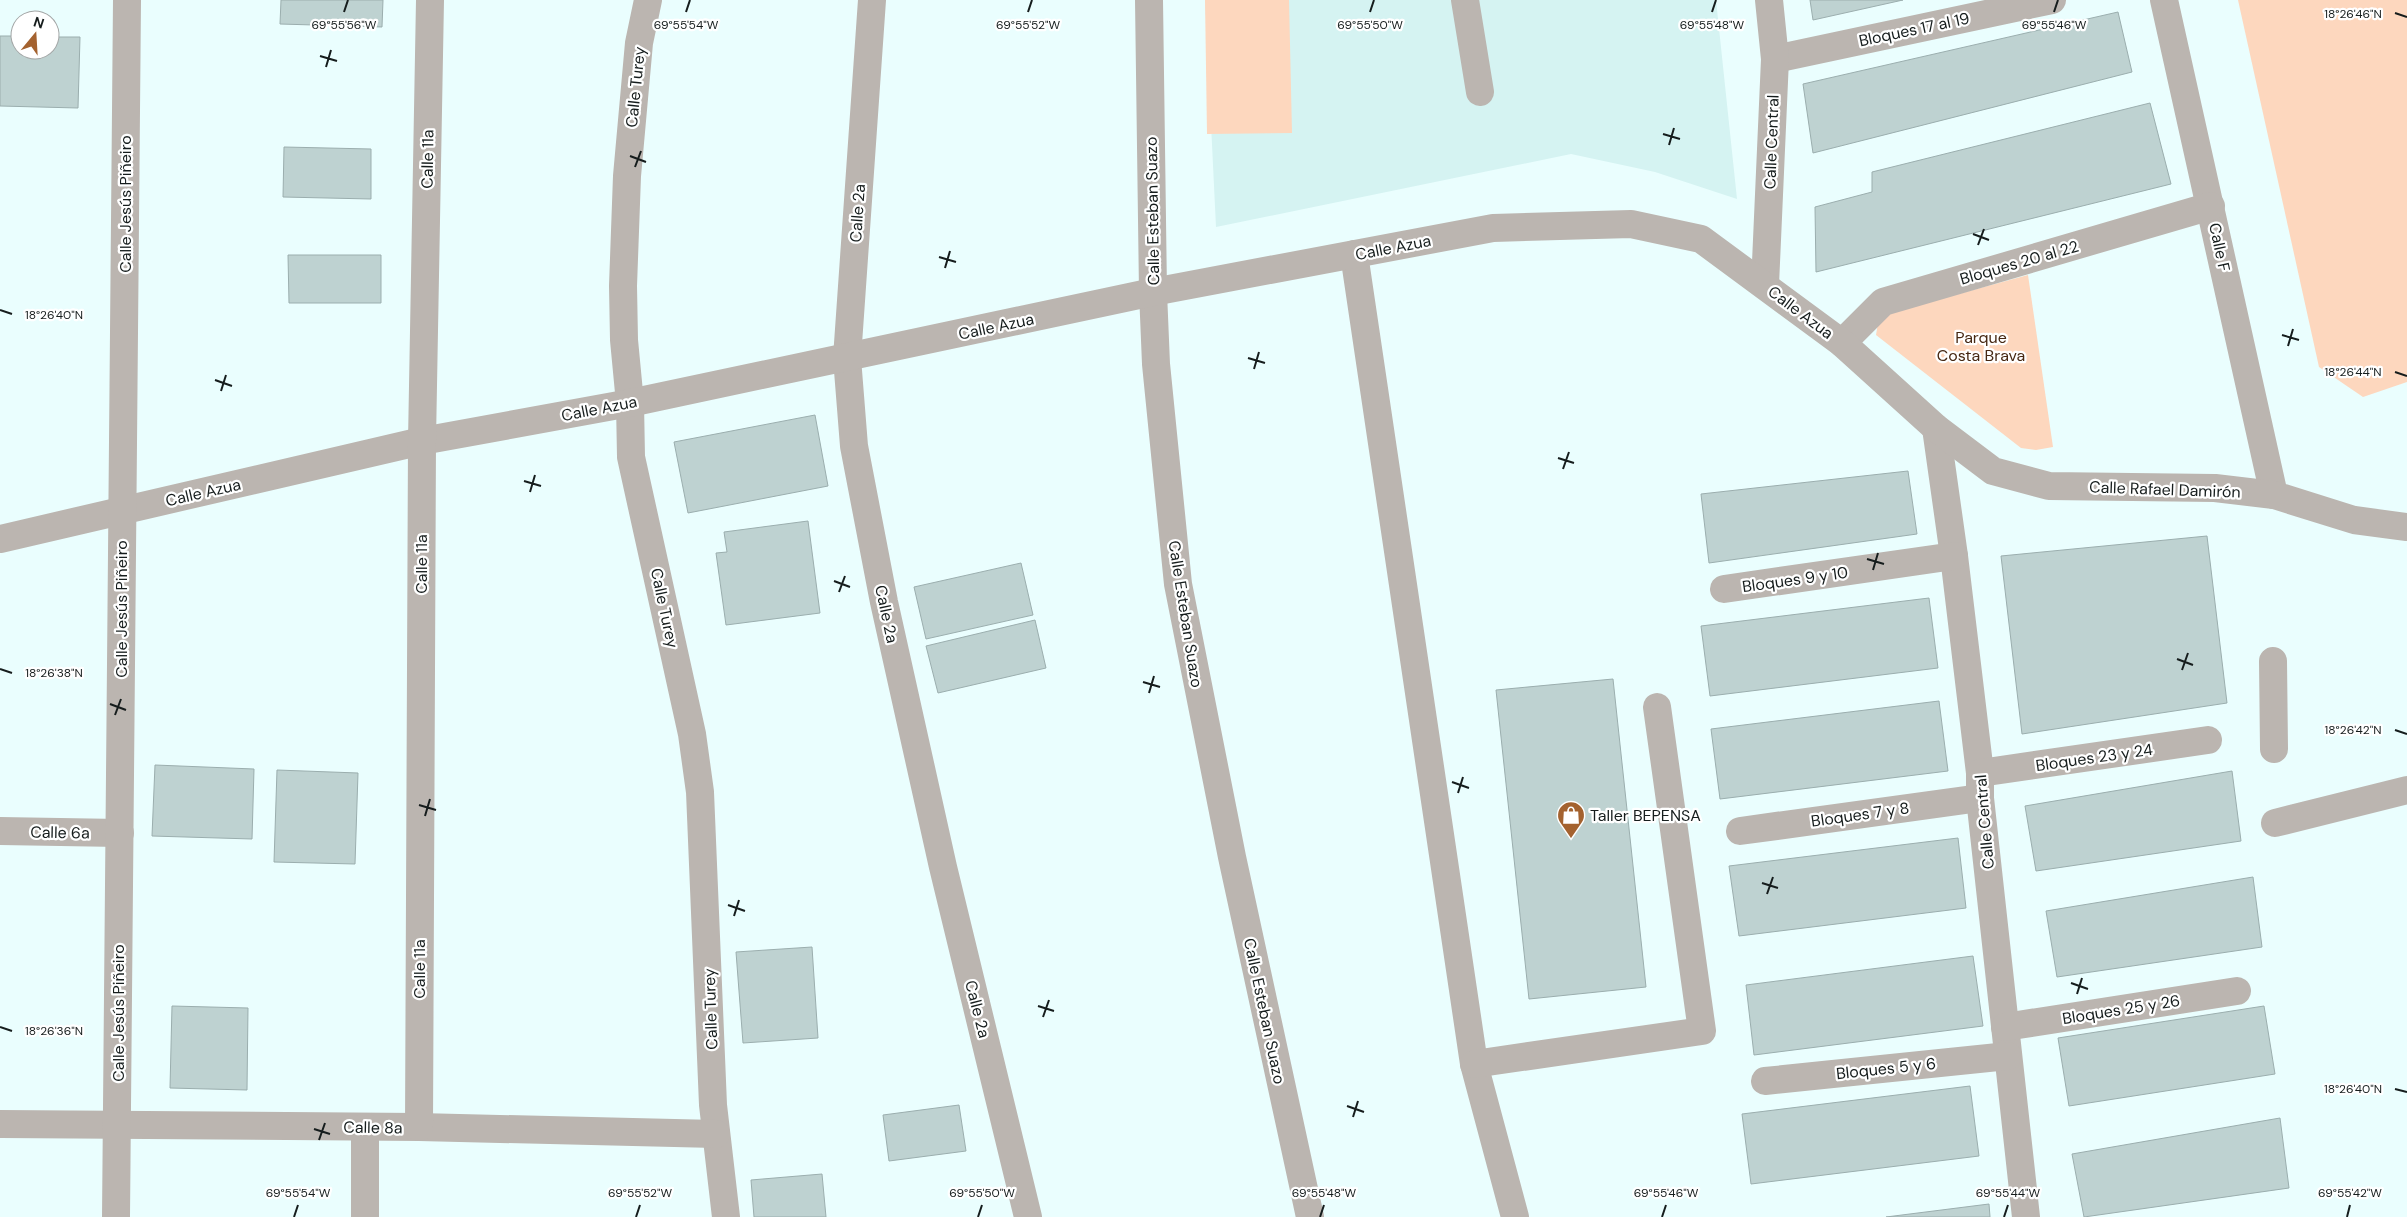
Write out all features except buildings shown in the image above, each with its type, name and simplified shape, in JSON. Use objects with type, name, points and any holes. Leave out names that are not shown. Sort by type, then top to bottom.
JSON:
[{"type":"street","name":"Calle Jesús Piñeiro","points":[[116,1217],[127,0]]},
{"type":"street","name":"Calle 11a","points":[[419,1127],[422,441],[430,0]]},
{"type":"street","name":"Calle Turey","points":[[648,0],[639,43],[627,176],[624,322],[632,457],[692,734],[700,792],[716,1134],[726,1217]]},
{"type":"street","name":"Calle 2a","points":[[872,0],[847,358],[854,446],[884,602],[943,867],[1028,1217]]},
{"type":"street","name":"Calle Esteban Suazo","points":[[1149,0],[1152,292],[1156,364],[1178,584],[1232,857],[1310,1217]]},
{"type":"street","points":[[1465,0],[1480,92]]},
{"type":"street","name":"Calle Central","points":[[1766,285],[1775,59],[1769,0]]},
{"type":"street","name":"Bloques 17 al 19","points":[[1775,59],[2052,0]]},
{"type":"street","name":"Calle F","points":[[2164,0],[2274,494]]},
{"type":"street","name":"Bloques 20 al 22","points":[[1842,343],[1882,302],[2211,206]]},
{"type":"street","name":"Calle Azua","points":[[0,539],[422,441],[630,403],[1152,292],[1493,228],[1631,224],[1701,239],[1766,285],[1842,343],[1936,428]]},
{"type":"street","points":[[1354,254],[1474,1064],[1514,1217]]},
{"type":"street","name":"Calle Central","points":[[1936,428],[1954,556],[2026,1217]]},
{"type":"street","name":"Calle Rafael Damirón","points":[[1936,428],[1993,471],[2049,486],[2215,488],[2274,494],[2354,520],[2407,527]]},
{"type":"street","name":"Bloques 9 y 10","points":[[1724,589],[1954,556]]},
{"type":"street","points":[[2273,661],[2274,749]]},
{"type":"street","points":[[1474,1064],[1702,1031],[1657,706]]},
{"type":"street","name":"Bloques 23 y 24","points":[[1980,786],[2208,740]]},
{"type":"street","name":"Bloques 7 y 8","points":[[1740,831],[1980,786]]},
{"type":"street","points":[[2275,823],[2407,790]]},
{"type":"street","name":"Calle 6a","points":[[0,831],[120,833]]},
{"type":"street","name":"Bloques 25 y 26","points":[[2005,1027],[2237,991]]},
{"type":"street","name":"Bloques 5 y 6","points":[[1765,1081],[2008,1056]]},
{"type":"street","name":"Calle 8a","points":[[0,1124],[419,1127],[716,1134]]},
{"type":"street","points":[[365,1127],[365,1217]]},
{"type":"shaded area","points":[[1205,0],[1716,0],[1737,199],[1655,172],[1571,154],[1216,227]]},
{"type":"green space","points":[[1205,0],[1289,0],[1292,133],[1207,134]]},
{"type":"green space","points":[[2238,0],[2407,0],[2407,382],[2363,397],[2319,367]]},
{"type":"green space","name":"Parque Costa Brava","points":[[2028,275],[2053,447],[2036,450],[2021,448],[1876,335],[1878,323],[1885,314]]},
{"type":"place","name":"Taller BEPENSA","points":[[1571,839]]}]
